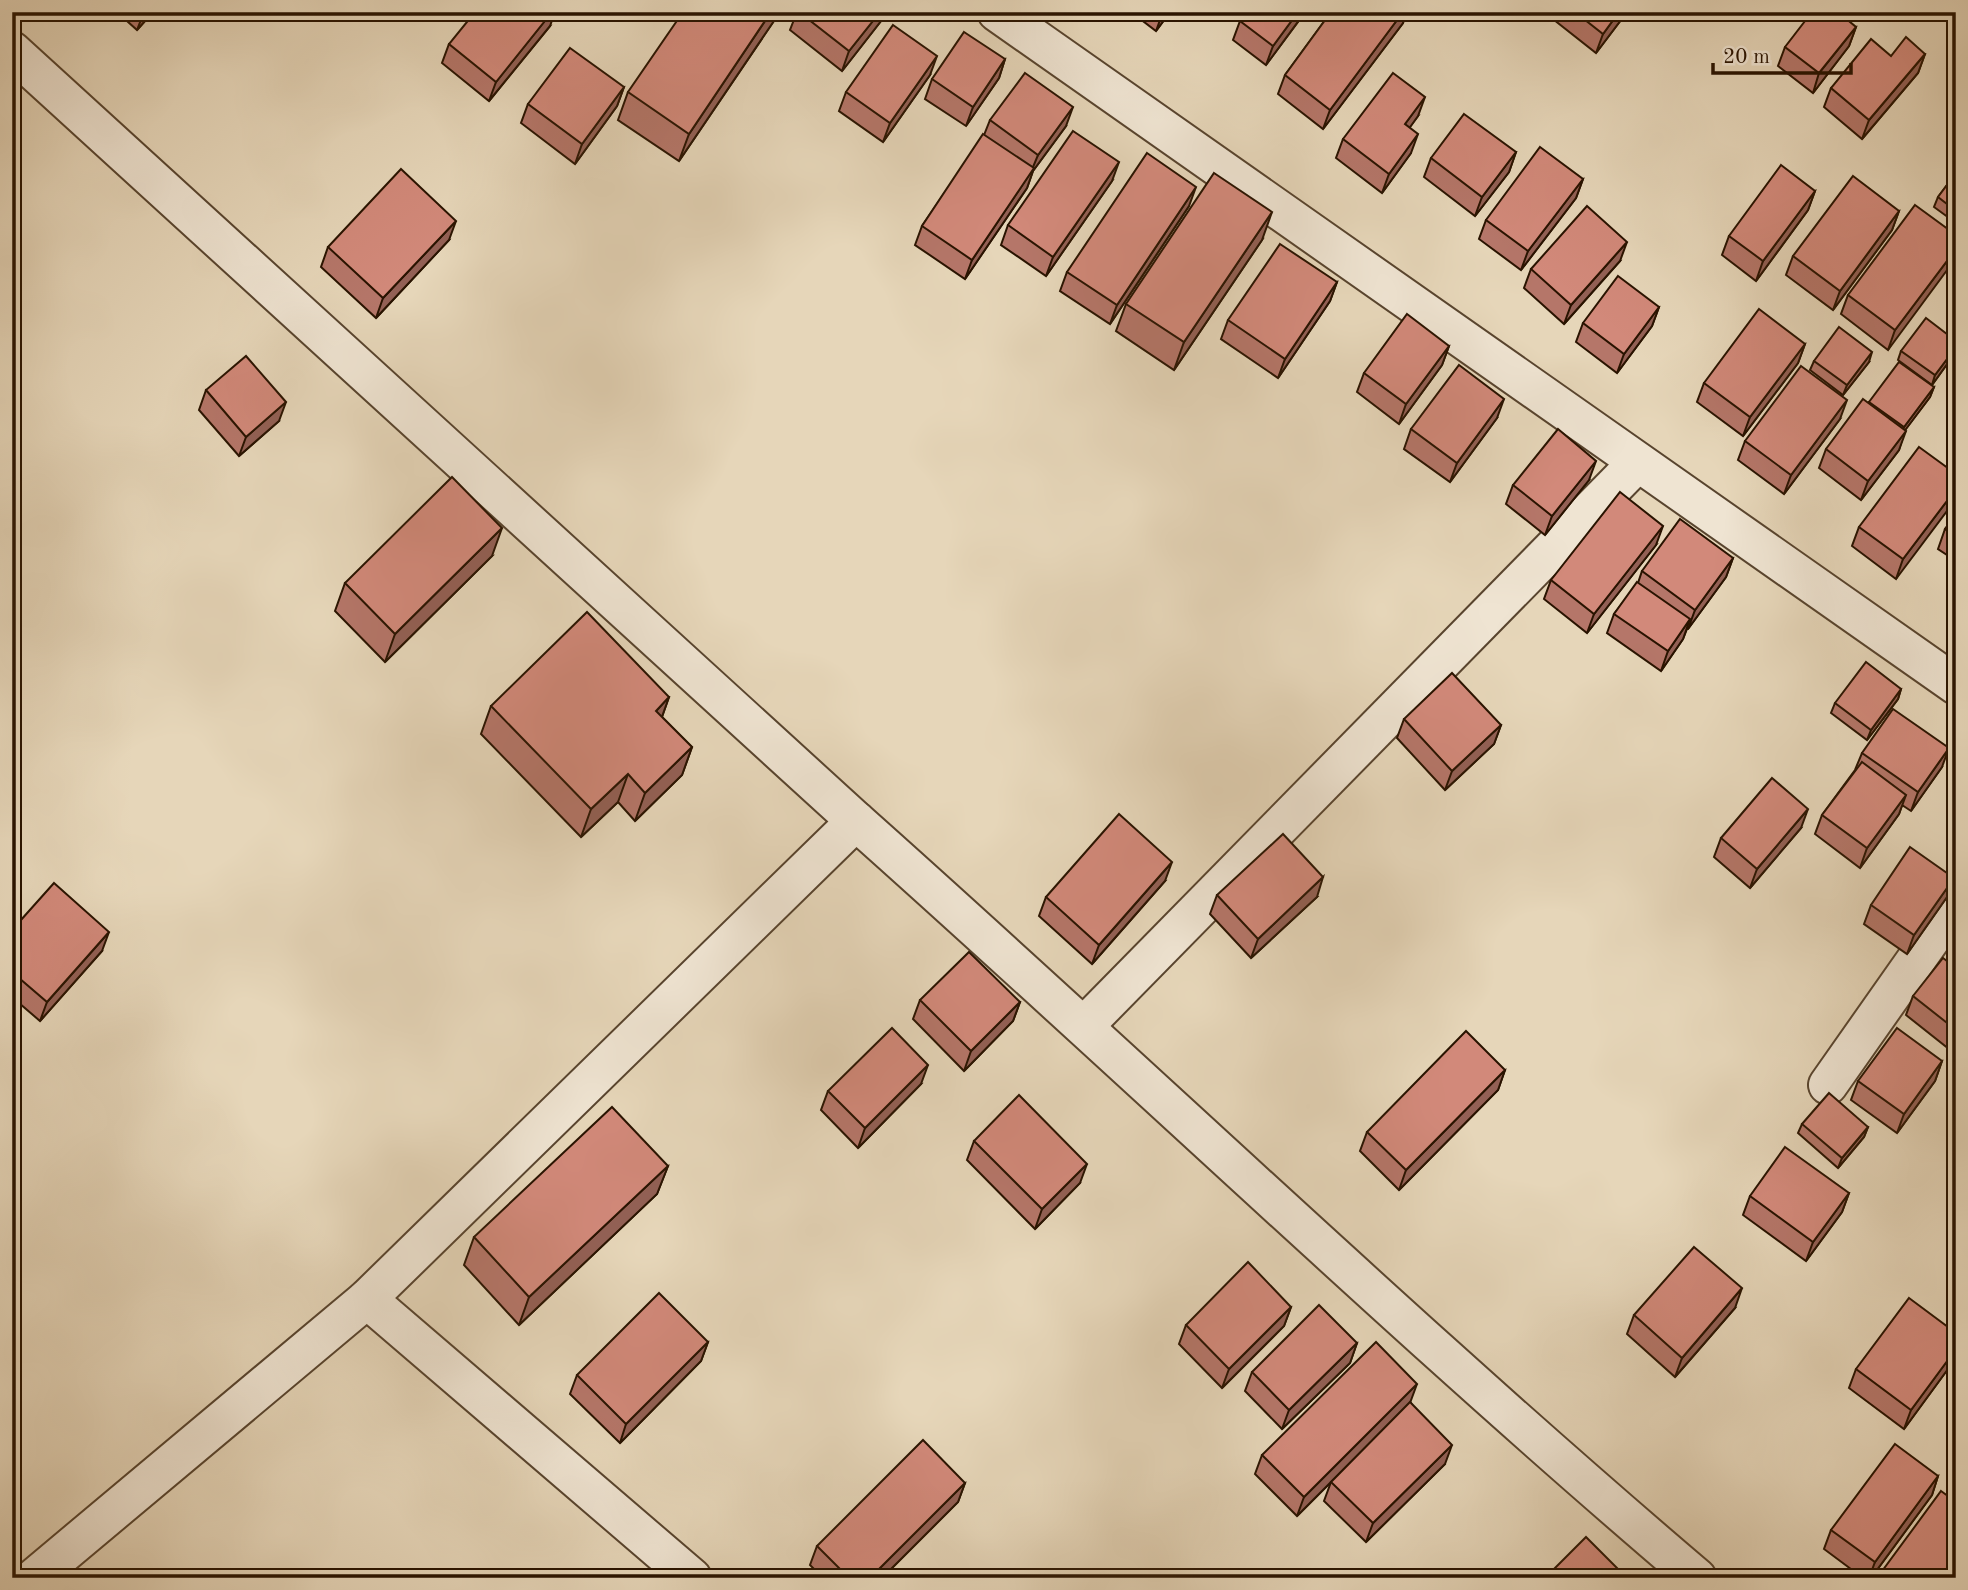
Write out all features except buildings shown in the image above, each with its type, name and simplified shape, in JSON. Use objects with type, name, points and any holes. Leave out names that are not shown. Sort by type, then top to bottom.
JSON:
[{"type":"street","points":[[997,12],[1956,685]]},
{"type":"street","points":[[12,51],[1360,1280],[1697,1578]]},
{"type":"street","points":[[1084,1026],[1637,463]]},
{"type":"street","points":[[34,1578],[368,1299],[856,821]]},
{"type":"street","points":[[1828,1085],[1956,903]]},
{"type":"street","points":[[368,1299],[692,1578]]}]
